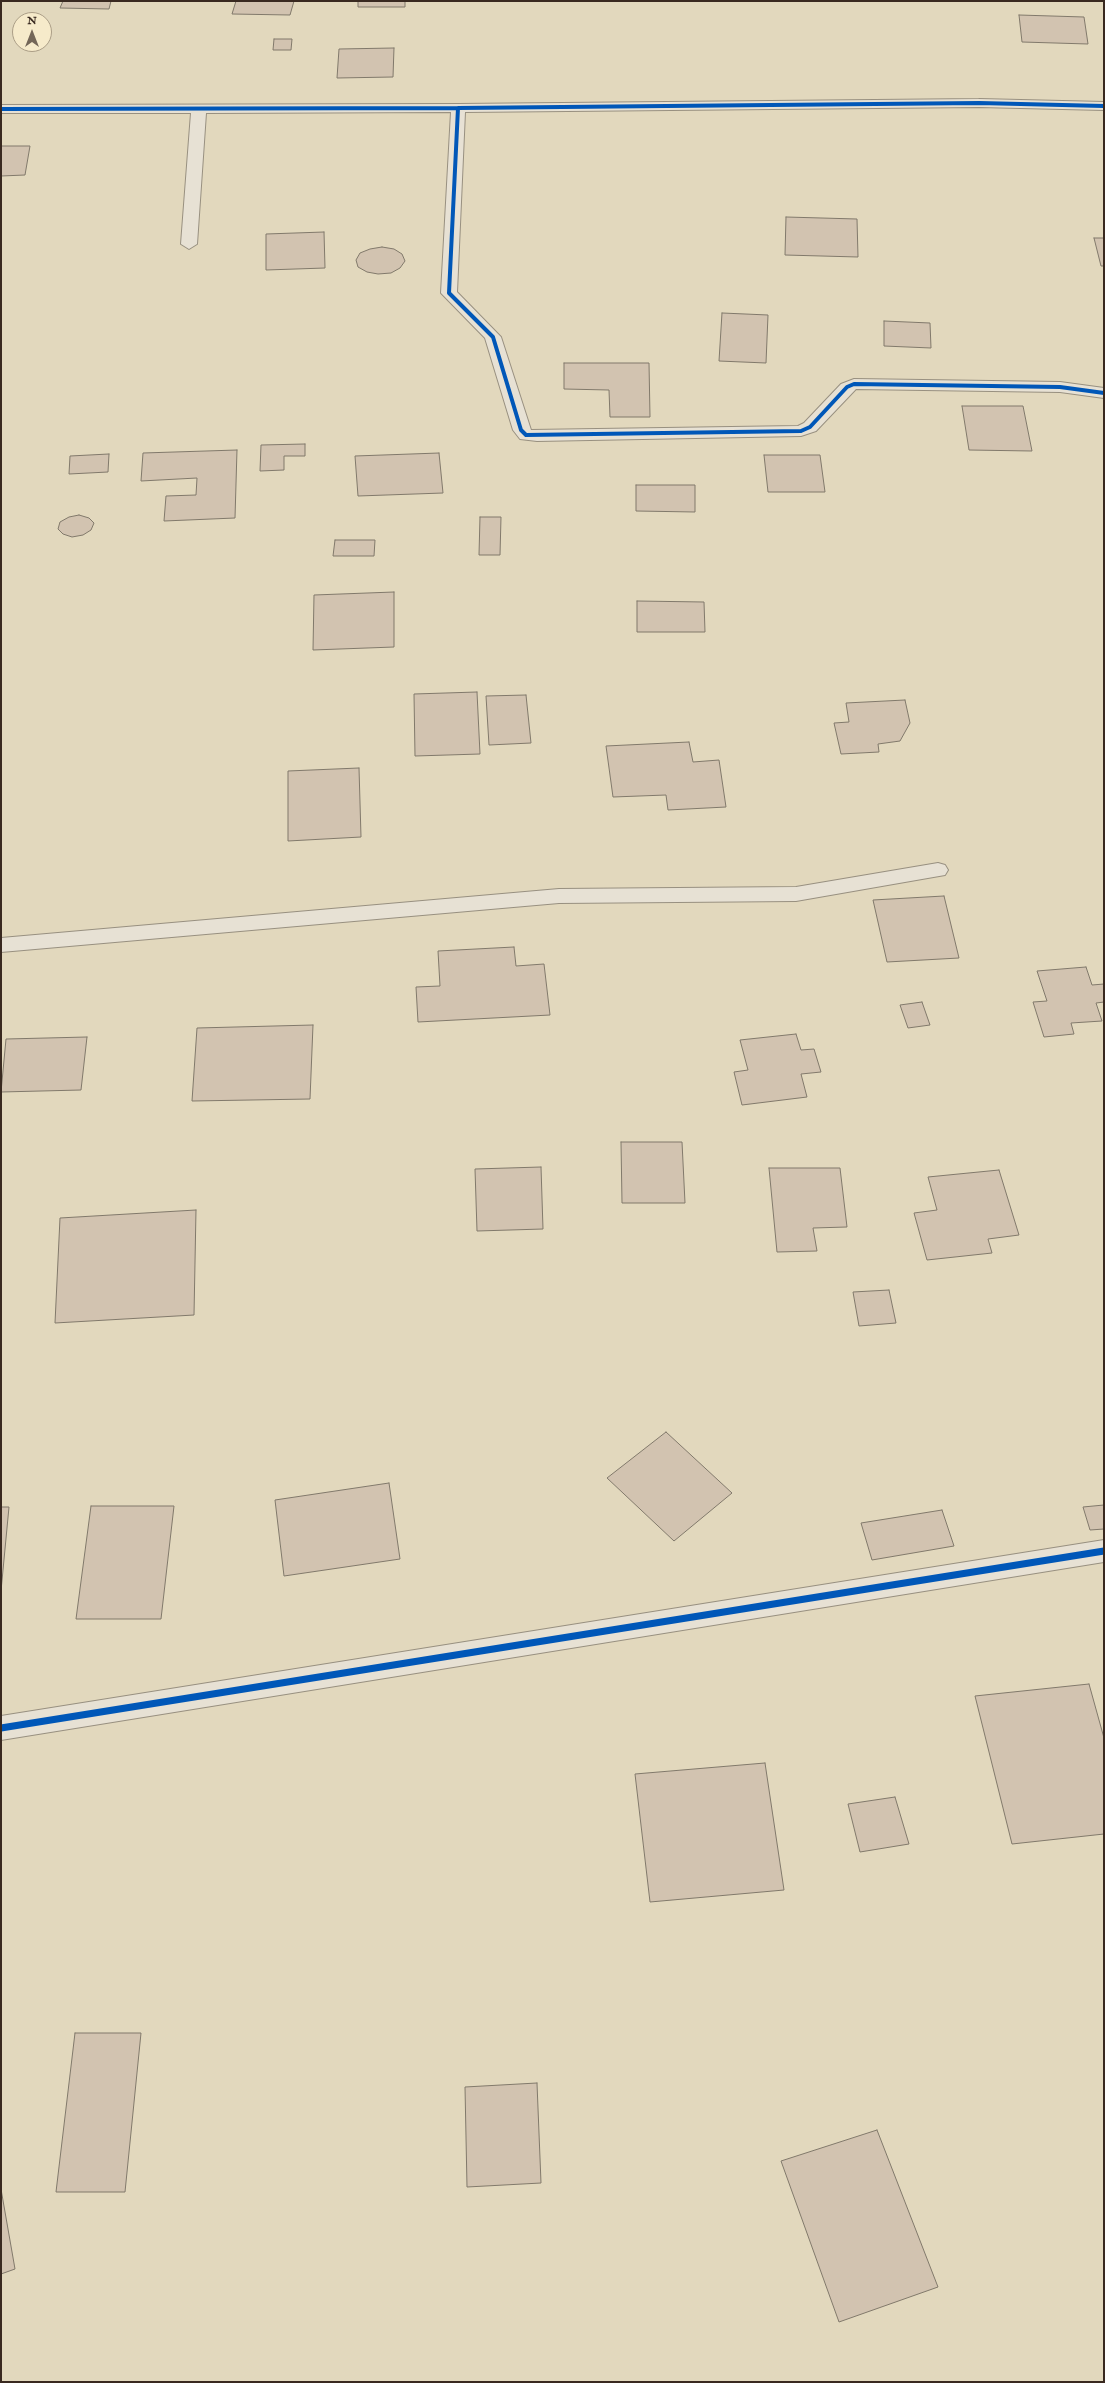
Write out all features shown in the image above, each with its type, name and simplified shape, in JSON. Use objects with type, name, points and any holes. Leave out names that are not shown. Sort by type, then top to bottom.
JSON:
[{"type":"street","points":[[1,109],[458,108],[972,103],[1104,106]]},
{"type":"street","points":[[458,108],[449,293],[493,337],[521,430],[526,435],[802,431],[810,427],[847,387],[854,384],[1060,387],[1104,393]]},
{"type":"street","points":[[189,244],[199,109]]},
{"type":"street","points":[[1,945],[559,896],[796,894],[938,870]]},
{"type":"street","points":[[1,1728],[1104,1551]]},
{"type":"building","points":[[63,1],[111,1],[109,9],[60,8]]},
{"type":"building","points":[[236,1],[294,1],[290,15],[232,14]]},
{"type":"building","points":[[358,1],[405,1],[405,7],[358,7]]},
{"type":"building","points":[[1019,15],[1084,17],[1088,44],[1022,42]]},
{"type":"building","points":[[274,39],[292,39],[291,50],[273,50]]},
{"type":"building","points":[[394,48],[393,77],[337,78],[339,49]]},
{"type":"building","points":[[1,146],[30,146],[25,175],[1,176]]},
{"type":"building","points":[[786,217],[857,219],[858,257],[785,255]]},
{"type":"building","points":[[324,232],[325,268],[266,270],[266,234]]},
{"type":"building","points":[[1094,238],[1104,238],[1104,266],[1101,266]]},
{"type":"building","points":[[382,247],[394,249],[402,254],[405,261],[400,268],[391,273],[378,274],[367,272],[358,267],[356,260],[360,253],[370,249]]},
{"type":"building","points":[[722,313],[768,315],[766,363],[719,361]]},
{"type":"building","points":[[884,321],[930,323],[931,348],[884,346]]},
{"type":"building","points":[[564,363],[649,363],[650,417],[610,417],[609,390],[564,389]]},
{"type":"building","points":[[962,406],[1023,406],[1032,451],[969,450]]},
{"type":"building","points":[[305,444],[305,456],[284,456],[284,470],[260,471],[261,445]]},
{"type":"building","points":[[237,450],[235,518],[164,521],[166,496],[196,495],[197,478],[141,481],[143,453]]},
{"type":"building","points":[[439,453],[443,493],[358,496],[355,456]]},
{"type":"building","points":[[109,454],[108,472],[69,474],[70,456]]},
{"type":"building","points":[[764,455],[820,455],[825,492],[768,492]]},
{"type":"building","points":[[636,485],[695,485],[695,512],[636,511]]},
{"type":"building","points":[[79,515],[89,518],[94,523],[91,530],[83,535],[72,537],[63,534],[58,529],[60,522],[69,517]]},
{"type":"building","points":[[480,517],[501,517],[500,555],[479,555]]},
{"type":"building","points":[[335,540],[375,540],[374,556],[333,556]]},
{"type":"building","points":[[394,592],[394,647],[313,650],[314,595]]},
{"type":"building","points":[[637,601],[704,602],[705,632],[637,632]]},
{"type":"building","points":[[477,692],[480,754],[415,756],[414,694]]},
{"type":"building","points":[[526,695],[531,743],[489,745],[486,696]]},
{"type":"building","points":[[905,700],[910,723],[900,741],[878,744],[879,752],[841,754],[834,723],[849,722],[846,703]]},
{"type":"building","points":[[689,742],[693,762],[719,760],[726,807],[668,810],[666,795],[613,797],[606,746]]},
{"type":"building","points":[[359,768],[361,837],[288,841],[288,771]]},
{"type":"building","points":[[944,896],[959,958],[887,962],[873,900]]},
{"type":"building","points":[[514,947],[516,966],[544,964],[550,1015],[418,1022],[416,987],[440,986],[438,951]]},
{"type":"building","points":[[1086,967],[1092,985],[1104,984],[1104,1002],[1096,1003],[1102,1021],[1071,1023],[1074,1034],[1044,1037],[1033,1002],[1047,1001],[1037,971]]},
{"type":"building","points":[[922,1002],[930,1025],[908,1028],[900,1005]]},
{"type":"building","points":[[313,1025],[310,1099],[192,1101],[197,1028]]},
{"type":"building","points":[[796,1034],[801,1050],[814,1049],[821,1072],[801,1074],[807,1097],[742,1105],[734,1072],[748,1070],[740,1040]]},
{"type":"building","points":[[87,1037],[81,1090],[1,1092],[6,1039]]},
{"type":"building","points":[[621,1142],[682,1142],[685,1203],[622,1203]]},
{"type":"building","points":[[541,1167],[543,1229],[477,1231],[475,1169]]},
{"type":"building","points":[[769,1168],[840,1168],[847,1227],[813,1228],[817,1251],[777,1252]]},
{"type":"building","points":[[999,1170],[1019,1235],[988,1239],[992,1253],[927,1260],[914,1213],[937,1210],[928,1177]]},
{"type":"building","points":[[196,1210],[194,1315],[55,1323],[60,1218]]},
{"type":"building","points":[[889,1290],[896,1323],[859,1326],[853,1292]]},
{"type":"building","points":[[666,1432],[732,1493],[674,1541],[607,1478]]},
{"type":"building","points":[[389,1483],[400,1559],[284,1576],[275,1500]]},
{"type":"building","points":[[1104,1505],[1104,1529],[1090,1530],[1083,1507]]},
{"type":"building","points":[[91,1506],[174,1506],[161,1619],[76,1619]]},
{"type":"building","points":[[1,1507],[9,1507],[1,1591]]},
{"type":"building","points":[[942,1510],[954,1546],[872,1560],[861,1523]]},
{"type":"building","points":[[1089,1684],[1104,1738],[1104,1834],[1012,1844],[975,1696]]},
{"type":"building","points":[[765,1763],[784,1890],[650,1902],[635,1774]]},
{"type":"building","points":[[895,1797],[909,1844],[860,1852],[848,1804]]},
{"type":"building","points":[[75,2033],[141,2033],[125,2192],[56,2192]]},
{"type":"building","points":[[537,2083],[541,2183],[467,2187],[465,2087]]},
{"type":"building","points":[[877,2130],[938,2287],[839,2322],[781,2161]]},
{"type":"building","points":[[1,2189],[15,2269],[1,2274]]},
{"type":"cycle path","points":[[1,109],[458,108],[979,103],[1104,106]]},
{"type":"cycle path","points":[[458,108],[449,293],[493,337],[521,430],[526,435],[801,431],[810,427],[847,387],[854,384],[1060,387],[1104,393]]},
{"type":"cycle path","points":[[1,1728],[1104,1551]]}]
